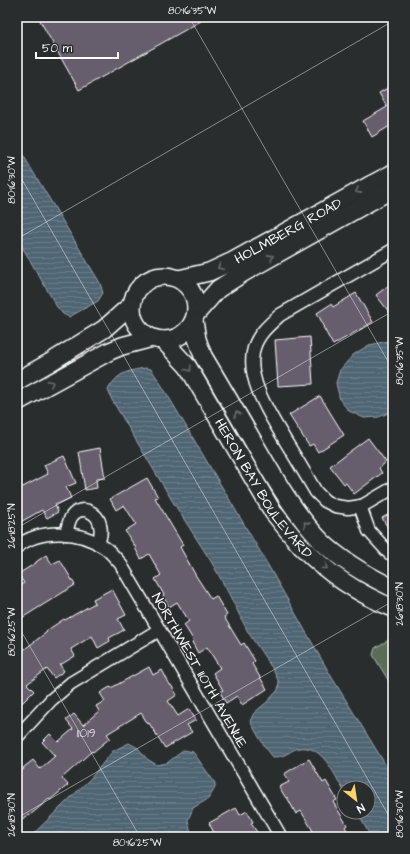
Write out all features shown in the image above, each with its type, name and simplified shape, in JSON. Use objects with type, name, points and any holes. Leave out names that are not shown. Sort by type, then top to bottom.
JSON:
[{"type":"street","name":"HOLMBERG ROAD","points":[[179,279],[209,272],[233,261],[393,173]]},
{"type":"street","name":"HOLMBERG ROAD","points":[[195,317],[218,289],[243,273],[393,190]]},
{"type":"street","points":[[393,250],[280,315],[267,327],[259,338],[254,347],[252,358],[257,387],[264,405],[316,492],[325,501],[335,506],[348,508],[360,506],[393,488]]},
{"type":"street","points":[[17,402],[110,350],[157,339],[171,340],[185,333],[190,328],[195,317],[197,306],[195,298],[192,290],[186,284],[179,279],[169,276],[159,276],[149,279],[140,286],[134,294],[132,304],[132,315],[136,325],[143,333],[157,339]]},
{"type":"street","points":[[17,381],[104,329],[132,304]]},
{"type":"street","name":"HERON BAY BOULEVARD","points":[[195,317],[197,339],[203,356],[288,501],[307,526],[344,560],[372,578],[393,588]]},
{"type":"street","name":"HERON BAY BOULEVARD","points":[[157,339],[188,367],[273,512],[301,546],[317,561],[357,590],[393,608]]},
{"type":"street","points":[[360,506],[369,531],[389,553]]},
{"type":"street","points":[[17,546],[22,542],[39,536],[54,534],[72,535],[69,522],[76,512],[81,510],[92,512],[99,521],[101,526],[101,534],[98,544]]},
{"type":"street","name":"NORTHWEST 110TH AVENUE","points":[[72,535],[91,540],[105,548],[120,563],[281,837]]},
{"type":"street","points":[[17,737],[51,700],[71,683],[159,630]]},
{"type":"green space","points":[[392,638],[393,688],[373,655],[375,648]]},
{"type":"water","points":[[17,145],[100,283],[103,293],[98,301],[69,317],[63,314],[57,307],[17,238]]},
{"type":"water","points":[[393,340],[393,411],[379,417],[364,418],[349,411],[340,400],[336,383],[340,370],[353,355],[369,345]]},
{"type":"water","points":[[145,368],[151,369],[161,384],[261,553],[331,676],[393,777],[393,837],[371,837],[361,820],[376,820],[376,780],[338,780],[321,755],[307,748],[299,748],[282,756],[273,757],[263,744],[250,721],[254,713],[278,690],[279,682],[272,668],[248,632],[212,563],[173,502],[112,400],[108,390],[111,384],[119,376],[133,370]]},
{"type":"water","points":[[129,743],[138,748],[147,759],[157,765],[167,763],[184,750],[193,752],[215,783],[215,788],[208,799],[193,808],[188,820],[192,837],[30,837],[90,779],[113,751]]},
{"type":"building","points":[[38,17],[208,17],[79,90]]},
{"type":"building","points":[[393,85],[393,124],[372,137],[363,121],[387,107],[379,93]]},
{"type":"building","points":[[393,282],[393,317],[376,295]]},
{"type":"building","points":[[356,293],[373,322],[333,345],[317,313],[331,304],[333,307]]},
{"type":"building","points":[[310,337],[313,384],[278,386],[275,340]]},
{"type":"building","points":[[320,396],[344,435],[318,452],[313,444],[309,446],[289,415]]},
{"type":"building","points":[[368,438],[386,462],[379,468],[382,473],[354,494],[330,466]]},
{"type":"building","points":[[100,448],[105,478],[96,479],[97,488],[85,490],[79,452]]},
{"type":"building","points":[[64,456],[76,483],[66,487],[71,498],[55,505],[58,512],[47,518],[42,510],[17,524],[17,490],[48,474],[44,465]]},
{"type":"building","points":[[147,478],[158,497],[155,498],[183,545],[180,547],[196,576],[211,599],[216,596],[227,615],[224,617],[241,645],[244,643],[255,661],[252,664],[267,689],[242,705],[237,696],[226,703],[220,692],[223,690],[213,673],[220,668],[207,647],[198,653],[192,642],[194,641],[184,625],[189,621],[177,602],[169,607],[155,579],[161,575],[149,554],[141,559],[125,531],[136,524],[124,505],[116,510],[110,499]]},
{"type":"building","points":[[393,512],[393,536],[382,518]]},
{"type":"building","points":[[46,555],[52,564],[60,560],[75,585],[17,621],[17,587],[24,583],[18,574]]},
{"type":"building","points":[[112,589],[126,615],[118,619],[124,630],[109,638],[110,641],[98,648],[92,636],[71,649],[75,656],[60,665],[64,671],[54,678],[47,669],[27,684],[34,691],[17,708],[17,655],[47,632],[46,631],[64,619],[65,620],[95,603],[93,599]]},
{"type":"building","points":[[149,667],[153,675],[162,670],[177,695],[168,701],[178,716],[189,709],[196,720],[187,725],[192,732],[165,748],[141,713],[107,734],[110,738],[93,752],[92,751],[62,778],[68,785],[29,816],[17,822],[17,775],[33,760],[40,769],[55,756],[42,742],[50,734],[58,742],[73,729],[66,720],[74,714],[83,725],[99,711],[96,706],[105,701],[100,693]]},
{"type":"building","points":[[309,759],[323,783],[326,781],[336,798],[336,800],[333,802],[336,807],[336,820],[344,820],[347,825],[345,827],[351,837],[303,837],[313,831],[301,811],[296,814],[287,797],[286,798],[279,787],[289,782],[284,774]]},
{"type":"building","points":[[236,808],[240,815],[247,811],[253,822],[251,823],[260,837],[216,837],[209,823]]}]
